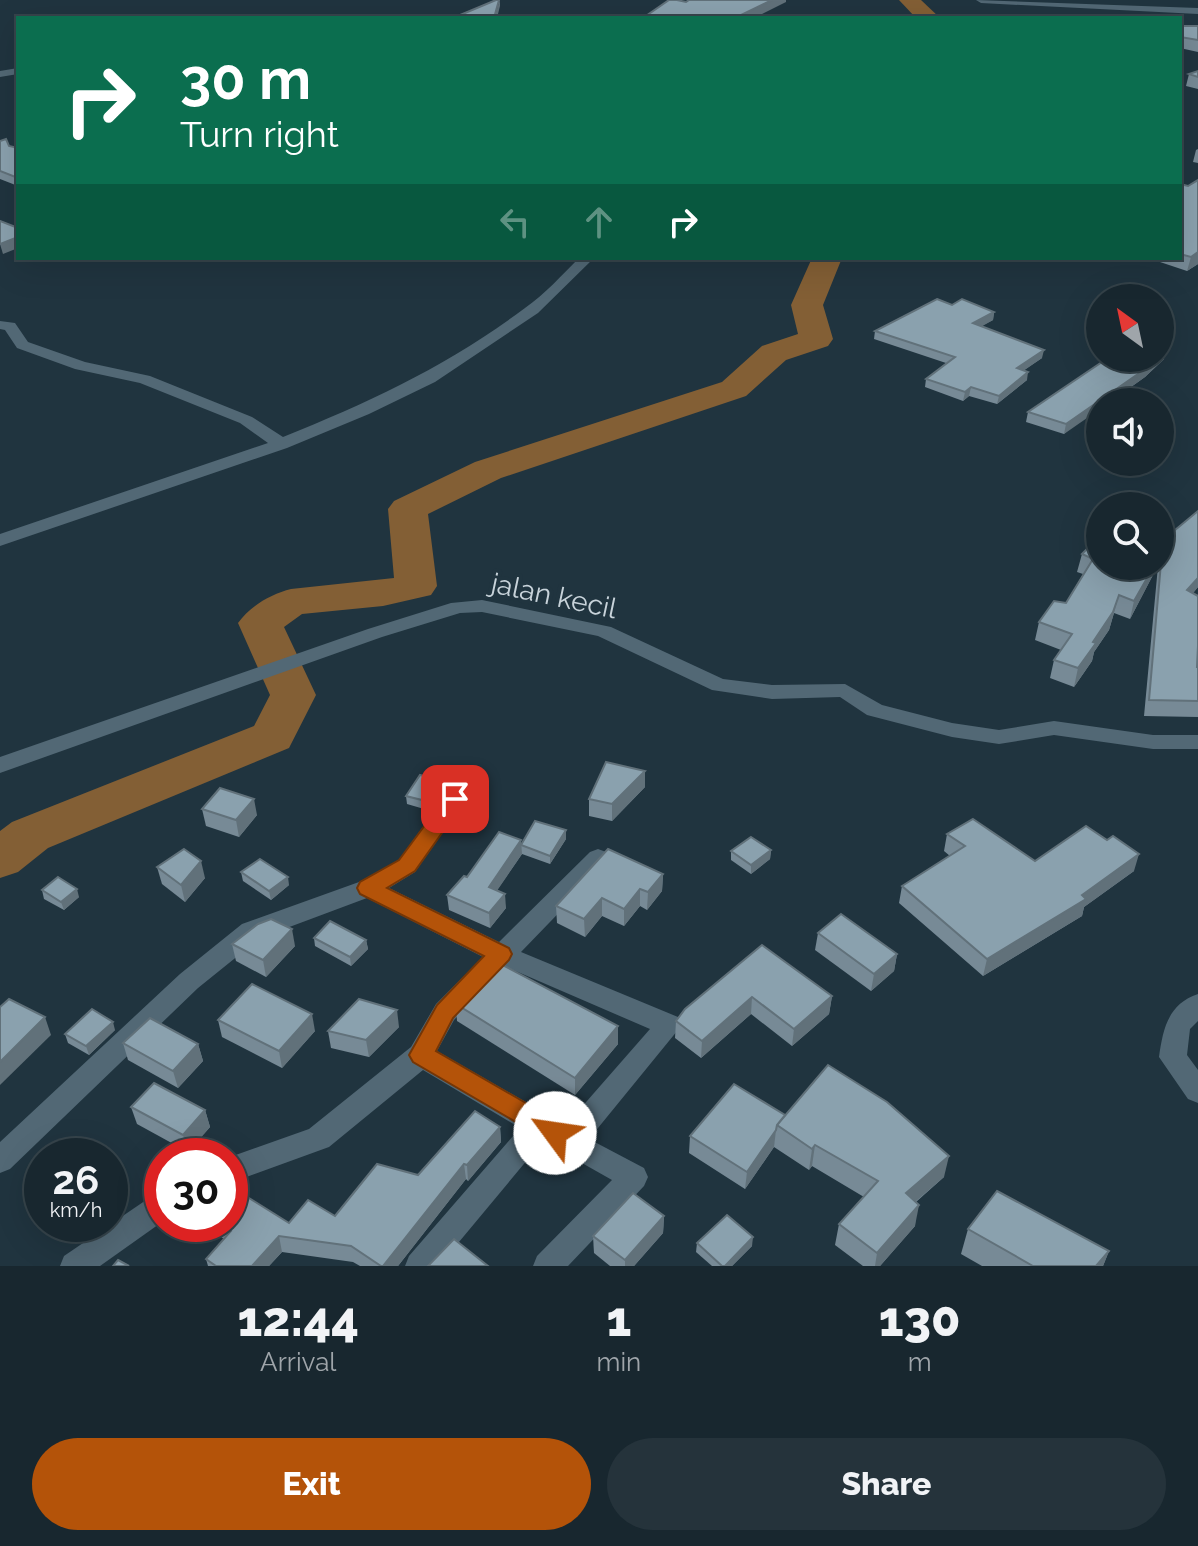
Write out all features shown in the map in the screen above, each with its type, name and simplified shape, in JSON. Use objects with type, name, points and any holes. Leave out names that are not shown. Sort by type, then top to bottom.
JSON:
[{"type":"street","points":[[981,0],[1198,11]]},
{"type":"street","points":[[0,540],[281,444],[363,411],[429,379],[533,310],[585,260]]},
{"type":"street","points":[[0,325],[10,326],[22,345],[81,366],[144,379],[246,420],[281,444]]},
{"type":"street","name":"jalan kecil","points":[[0,765],[375,633],[458,607],[482,606],[604,631],[719,685],[772,692],[845,691],[875,710],[952,730],[999,737],[1054,728],[1153,742],[1198,742]]},
{"type":"street","points":[[0,1160],[189,981],[251,931],[368,888],[407,866],[471,776]]},
{"type":"street","points":[[248,1164],[319,1138],[421,1055],[445,1012],[598,858]]},
{"type":"street","points":[[368,888],[500,954],[669,1025],[569,1142]]},
{"type":"street","points":[[1198,1005],[1177,1025],[1173,1057],[1198,1091]]},
{"type":"street","points":[[421,1055],[634,1177],[548,1266]]},
{"type":"street","points":[[420,1266],[540,1125]]},
{"type":"street","points":[[75,1266],[144,1218]]},
{"type":"building","points":[[496,0],[499,0],[495,16],[458,16]]},
{"type":"building","points":[[669,0],[772,0],[739,16],[646,16]]},
{"type":"building","points":[[1182,26],[1198,26],[1198,40],[1182,37]]},
{"type":"building","points":[[6,139],[9,146],[16,148],[16,177],[0,171],[0,141]]},
{"type":"building","points":[[1198,180],[1198,252],[1191,257],[1182,255],[1182,184],[1188,186]]},
{"type":"building","points":[[0,221],[16,227],[16,238],[0,244]]},
{"type":"building","points":[[937,299],[952,305],[962,299],[994,312],[973,323],[1044,350],[1017,368],[1028,372],[999,396],[971,387],[965,392],[926,379],[955,357],[875,331]]},
{"type":"building","points":[[1087,372],[1141,372],[1118,388],[1086,388],[1086,410],[1066,424],[1028,412]]},
{"type":"building","points":[[1198,511],[1198,578],[1187,590],[1198,596],[1198,701],[1149,700],[1160,580],[1174,580],[1174,531]]},
{"type":"building","points":[[1086,570],[1086,580],[1146,580],[1134,601],[1119,595],[1113,612],[1093,642],[1096,643],[1078,668],[1054,660],[1072,634],[1039,622],[1054,601],[1066,603]]},
{"type":"building","points":[[606,762],[645,771],[612,804],[589,799]]},
{"type":"building","points":[[420,775],[445,782],[430,802],[406,796]]},
{"type":"building","points":[[220,788],[254,799],[236,820],[202,809]]},
{"type":"building","points":[[973,819],[1035,861],[1086,826],[1107,840],[1113,836],[1139,854],[1082,895],[1086,899],[987,959],[902,886],[965,846],[947,834]]},
{"type":"building","points":[[535,821],[566,830],[550,856],[521,845]]},
{"type":"building","points":[[499,832],[521,840],[489,887],[505,894],[489,913],[447,895],[464,876],[467,877]]},
{"type":"building","points":[[751,837],[771,850],[751,865],[731,851]]},
{"type":"building","points":[[184,849],[201,861],[181,885],[157,867]]},
{"type":"building","points":[[608,849],[663,874],[648,892],[640,889],[624,909],[602,898],[584,919],[556,906]]},
{"type":"building","points":[[260,859],[288,877],[269,891],[241,872]]},
{"type":"building","points":[[58,877],[77,889],[61,902],[42,890]]},
{"type":"building","points":[[841,914],[897,954],[874,974],[818,933]]},
{"type":"building","points":[[271,919],[292,929],[263,960],[232,944],[258,924]]},
{"type":"building","points":[[330,921],[366,940],[350,957],[314,938]]},
{"type":"building","points":[[762,945],[832,996],[794,1029],[752,997],[702,1041],[676,1021],[685,1009]]},
{"type":"building","points":[[497,962],[618,1026],[575,1078],[456,1004]]},
{"type":"building","points":[[252,984],[312,1014],[279,1051],[218,1020]]},
{"type":"building","points":[[9,999],[45,1017],[0,1062],[0,1007]]},
{"type":"building","points":[[359,999],[397,1010],[366,1040],[328,1031]]},
{"type":"building","points":[[92,1009],[113,1022],[86,1046],[65,1034]]},
{"type":"building","points":[[150,1018],[198,1044],[173,1071],[123,1043]]},
{"type":"building","points":[[828,1065],[887,1102],[949,1156],[906,1193],[919,1205],[877,1253],[839,1224],[878,1181],[815,1145],[812,1149],[777,1125]]},
{"type":"building","points":[[154,1083],[205,1110],[183,1135],[131,1107]]},
{"type":"building","points":[[734,1084],[785,1115],[747,1172],[690,1136]]},
{"type":"building","points":[[475,1111],[500,1127],[467,1165],[464,1164],[383,1266],[351,1246],[279,1236],[252,1266],[216,1266],[206,1259],[221,1242],[248,1242],[248,1197],[289,1223],[308,1200],[335,1216],[377,1164],[418,1175]]},
{"type":"building","points":[[997,1191],[1109,1251],[1096,1266],[1033,1266],[968,1229]]},
{"type":"building","points":[[633,1193],[664,1216],[625,1260],[593,1236]]},
{"type":"building","points":[[727,1215],[753,1237],[722,1266],[697,1243]]},
{"type":"building","points":[[454,1239],[488,1266],[428,1266]]},
{"type":"building","points":[[118,1260],[129,1266],[113,1266]]},
{"type":"waterway","points":[[909,0],[927,16]]},
{"type":"waterway","points":[[0,859],[30,835],[272,737],[293,695],[260,623],[291,602],[383,593],[416,586],[408,509],[488,470],[734,389],[774,353],[816,339],[807,305],[826,260]]},
{"type":"route","points":[[455,799],[407,866],[368,888],[500,954],[445,1012],[421,1055],[555,1133]]}]
